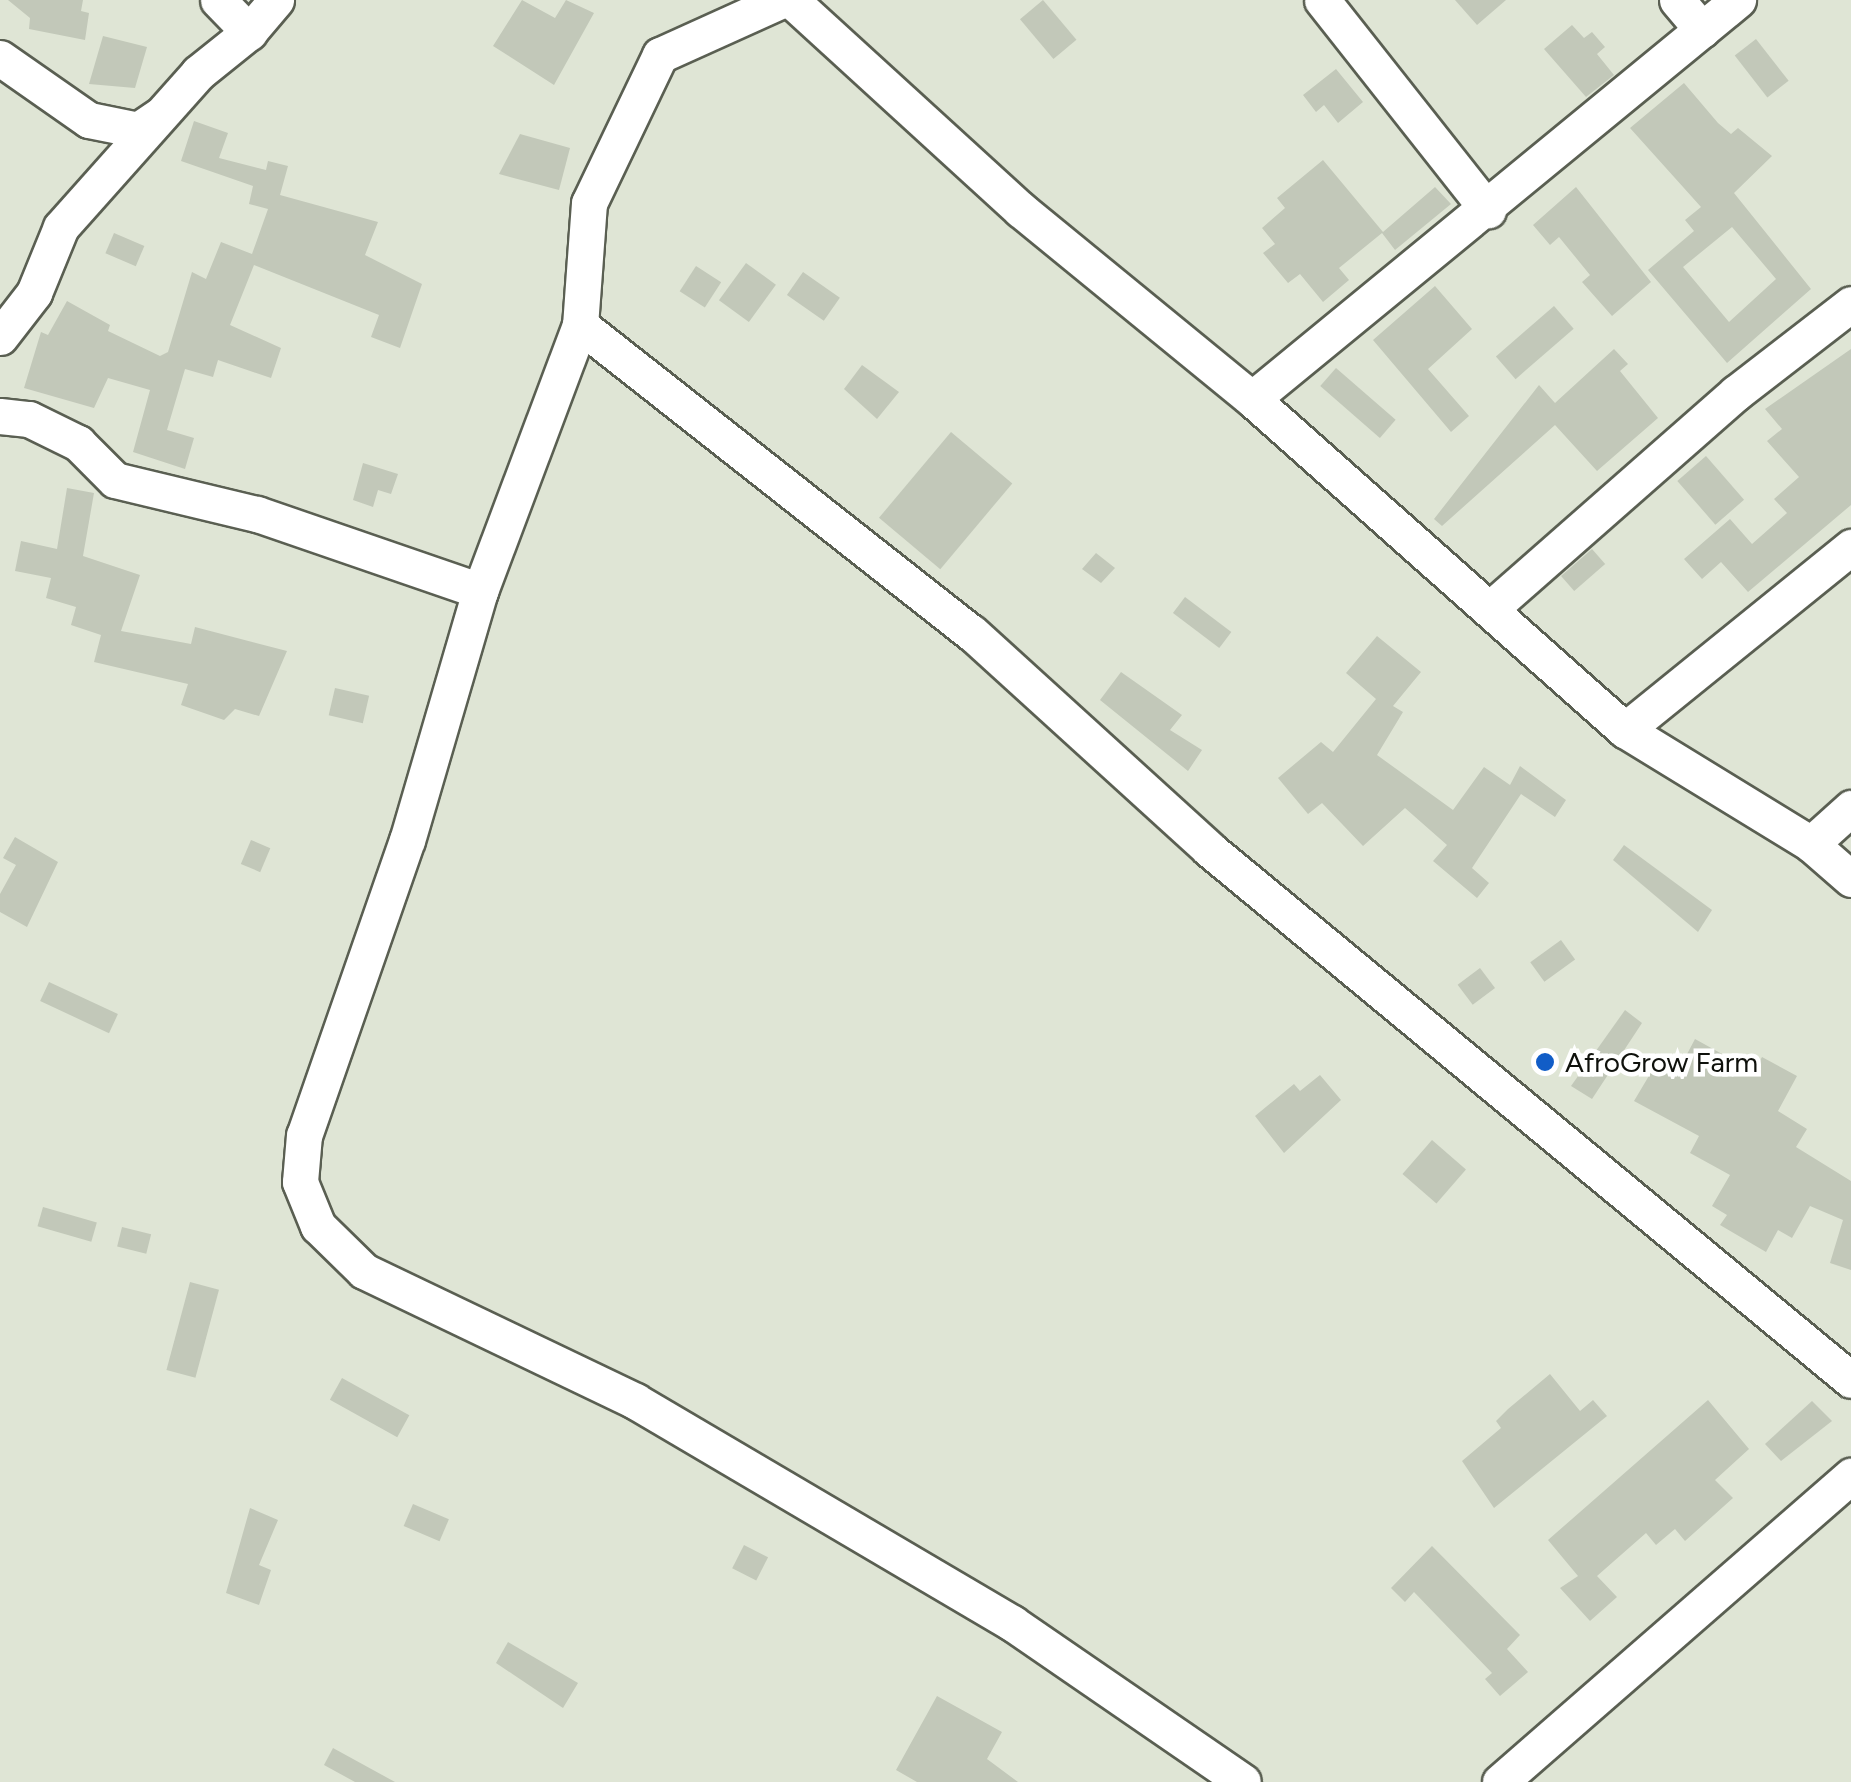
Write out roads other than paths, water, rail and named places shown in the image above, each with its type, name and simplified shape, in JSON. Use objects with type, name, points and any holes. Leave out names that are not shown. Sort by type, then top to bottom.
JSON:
[{"type":"street","points":[[218,0],[249,32]]},
{"type":"street","points":[[0,337],[34,292],[61,228],[198,73],[249,32],[276,0]]},
{"type":"street","points":[[782,0],[660,56],[589,203],[580,325],[480,591],[407,840],[304,1136],[300,1182],[318,1226],[364,1271],[635,1401],[1012,1624],[1243,1782]]},
{"type":"street","points":[[792,0],[1021,210],[1252,399],[1626,730],[1811,844],[1851,879]]},
{"type":"street","points":[[1322,0],[1488,210]]},
{"type":"street","points":[[1677,0],[1702,30]]},
{"type":"street","points":[[1252,399],[1488,210],[1738,0]]},
{"type":"street","points":[[0,58],[89,120],[138,130],[164,113]]},
{"type":"street","points":[[1490,609],[1736,393],[1851,304]]},
{"type":"street","points":[[580,325],[972,633],[1209,849],[1851,1380]]},
{"type":"street","points":[[0,416],[29,419],[78,443],[116,480],[257,514],[480,591]]},
{"type":"street","points":[[1626,730],[1851,547]]},
{"type":"street","points":[[1811,844],[1851,808]]},
{"type":"street","points":[[1500,1782],[1851,1476]]},
{"type":"place","name":"AfroGrow Farm","points":[[1545,1062]]}]
